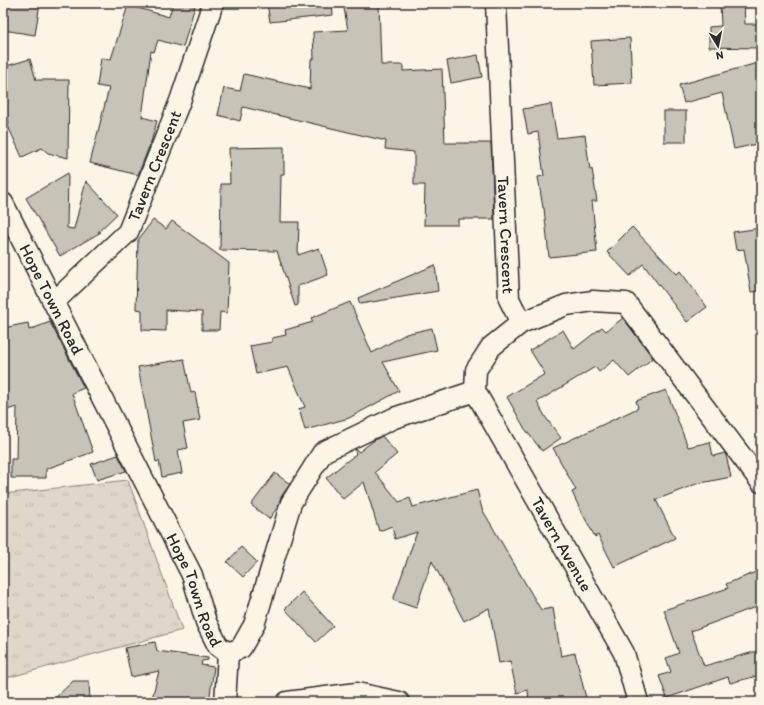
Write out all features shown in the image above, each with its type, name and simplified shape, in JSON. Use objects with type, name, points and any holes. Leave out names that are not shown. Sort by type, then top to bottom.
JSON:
[{"type":"street","name":"Tavern Crescent","points":[[54,302],[128,232],[180,101],[213,3]]},
{"type":"street","name":"Tavern Crescent","points":[[496,3],[509,299],[521,323]]},
{"type":"street","name":"Hope Town Road","points":[[3,203],[192,575],[206,622],[218,646],[228,653],[241,648],[254,625],[291,503],[323,452],[394,418],[475,391]]},
{"type":"street","points":[[475,391],[476,370],[490,347],[521,323],[566,305],[593,301],[626,303],[761,482]]},
{"type":"street","name":"Tavern Avenue","points":[[475,391],[624,653],[638,702]]},
{"type":"street","points":[[225,702],[228,653]]},
{"type":"street","points":[[287,702],[357,693],[399,702]]},
{"type":"green space","points":[[128,480],[182,630],[3,679],[3,494]]},
{"type":"building","points":[[3,3],[40,3],[35,35],[3,30]]},
{"type":"building","points":[[173,3],[185,3],[195,6],[183,47],[158,40],[154,52],[151,51],[142,117],[157,121],[152,139],[138,175],[90,163],[109,88],[97,86],[101,58],[111,59],[128,5],[169,17]]},
{"type":"building","points":[[267,3],[332,3],[333,15],[270,22]]},
{"type":"building","points":[[343,3],[379,3],[381,65],[403,65],[403,71],[442,69],[445,143],[491,143],[494,219],[458,219],[458,225],[424,225],[425,185],[414,185],[414,152],[385,149],[386,141],[243,107],[240,121],[218,115],[224,88],[240,91],[244,74],[310,89],[311,59],[314,59],[313,32],[348,30]]},
{"type":"building","points":[[720,3],[744,3],[745,24],[757,24],[758,48],[709,47],[709,27],[721,26]]},
{"type":"building","points":[[630,38],[632,83],[594,85],[591,41]]},
{"type":"building","points":[[478,55],[482,77],[451,83],[447,61]]},
{"type":"building","points":[[30,59],[36,80],[69,80],[68,158],[48,153],[42,148],[22,157],[7,124],[9,123],[3,100],[3,67]]},
{"type":"building","points":[[761,62],[761,143],[734,149],[722,93],[684,103],[679,85]]},
{"type":"building","points":[[551,104],[557,138],[585,135],[590,170],[592,169],[597,201],[592,201],[597,252],[549,257],[544,208],[538,177],[544,176],[538,132],[528,134],[523,109]]},
{"type":"building","points":[[664,111],[686,111],[686,142],[664,142]]},
{"type":"building","points":[[284,147],[284,174],[281,174],[280,222],[299,222],[298,255],[319,248],[328,275],[298,286],[298,305],[295,306],[277,251],[220,250],[221,184],[230,184],[229,148]]},
{"type":"building","points":[[68,173],[67,228],[74,229],[86,181],[117,214],[98,232],[101,232],[60,256],[26,198]]},
{"type":"building","points":[[153,220],[166,229],[172,221],[229,263],[227,313],[220,312],[219,330],[202,330],[202,312],[166,310],[166,331],[142,330],[142,310],[136,309],[138,240]]},
{"type":"building","points":[[632,227],[677,274],[680,271],[707,307],[687,322],[643,264],[630,276],[607,252]]},
{"type":"building","points":[[761,228],[761,291],[751,292],[744,249],[736,250],[733,232]]},
{"type":"building","points":[[435,265],[438,291],[360,304],[358,298]]},
{"type":"building","points":[[350,302],[372,353],[406,334],[432,328],[437,350],[383,362],[399,391],[349,418],[305,430],[299,409],[305,407],[288,367],[256,374],[250,346],[272,342],[272,338],[286,335],[285,330],[313,322],[311,318]]},
{"type":"building","points":[[623,318],[653,358],[629,377],[614,360],[599,372],[595,367],[537,402],[546,418],[561,438],[542,451],[525,429],[507,397],[545,374],[530,350],[563,330],[574,349],[602,327],[606,331]]},
{"type":"building","points":[[50,322],[84,388],[72,393],[93,452],[46,469],[46,478],[11,478],[11,459],[16,459],[17,407],[3,411],[3,328],[28,323],[29,330]]},
{"type":"building","points":[[184,359],[191,393],[195,392],[200,420],[183,423],[188,448],[178,450],[182,473],[162,477],[159,461],[156,462],[138,367]]},
{"type":"building","points":[[666,390],[688,447],[710,442],[713,456],[725,453],[731,477],[696,484],[656,500],[675,538],[614,567],[598,535],[595,537],[579,507],[572,492],[576,490],[553,448],[638,408],[636,401]]},
{"type":"building","points":[[382,436],[397,454],[375,472],[399,502],[410,498],[413,507],[477,490],[482,509],[541,610],[553,608],[561,656],[575,653],[587,702],[529,702],[528,690],[517,693],[510,661],[499,663],[489,608],[464,621],[432,561],[416,608],[393,600],[417,532],[395,539],[392,526],[379,531],[364,482],[343,499],[326,478],[356,454],[356,449],[359,452]]},
{"type":"building","points":[[118,455],[126,471],[97,480],[91,464]]},
{"type":"building","points":[[275,473],[290,484],[281,497],[278,507],[269,519],[251,505]]},
{"type":"building","points":[[241,547],[257,562],[243,577],[227,562]]},
{"type":"building","points":[[761,570],[761,605],[691,631],[704,666],[761,650],[761,675],[730,683],[728,677],[667,698],[659,676],[671,672],[666,658],[679,653],[664,610],[728,588],[726,584]]},
{"type":"building","points":[[302,592],[333,626],[316,642],[285,609]]},
{"type":"building","points":[[155,642],[157,651],[208,658],[208,660],[202,661],[201,665],[214,667],[209,702],[151,702],[159,671],[131,677],[125,648]]},
{"type":"building","points":[[73,681],[89,681],[90,702],[51,702]]}]
